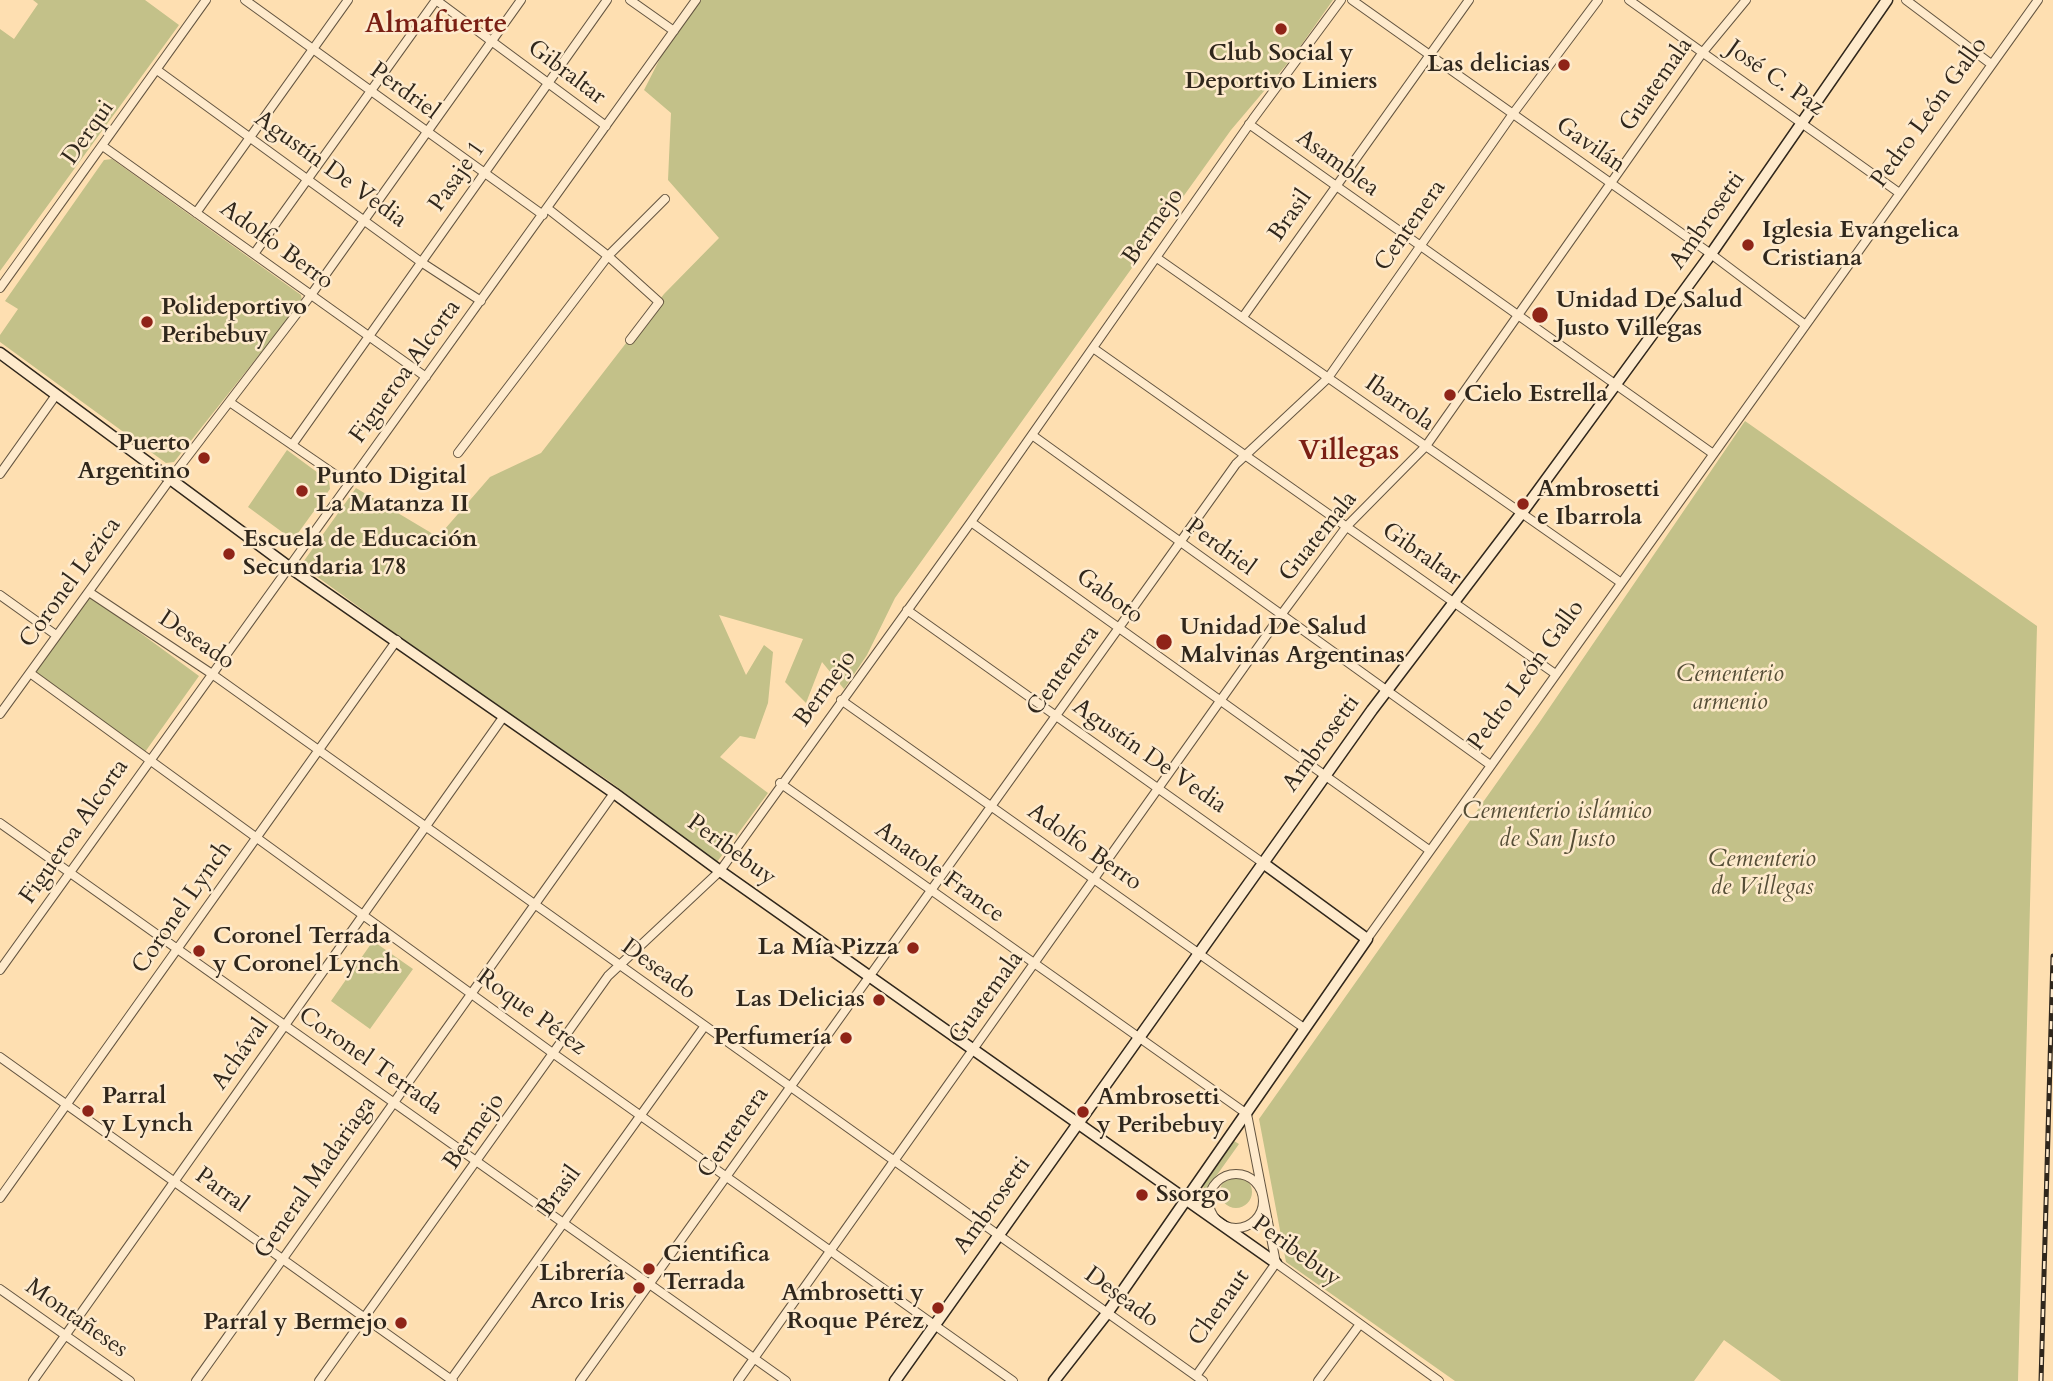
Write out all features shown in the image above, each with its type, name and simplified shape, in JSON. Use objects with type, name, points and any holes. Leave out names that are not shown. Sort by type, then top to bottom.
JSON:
[{"type":"street","name":"Derqui","points":[[0,288],[104,147],[206,0]]},
{"type":"street","name":"Perdriel","points":[[245,0],[483,174],[545,211],[608,256],[659,302],[630,340]]},
{"type":"street","points":[[196,213],[348,0]]},
{"type":"street","points":[[254,254],[436,0]]},
{"type":"street","name":"Gibraltar","points":[[436,0],[606,126]]},
{"type":"street","name":"Coronel Lezica","points":[[0,714],[171,478],[311,295],[521,0]]},
{"type":"street","name":"Pasaje 1","points":[[292,445],[607,0]]},
{"type":"street","points":[[629,0],[674,31]]},
{"type":"street","name":"Figueroa Alcorta","points":[[0,970],[696,0]]},
{"type":"street","name":"Bermejo","points":[[319,1381],[619,965],[720,870],[780,783],[971,522],[1249,124],[1341,0]]},
{"type":"street","name":"Gavilán","points":[[1352,0],[1711,254],[1804,324]]},
{"type":"street","name":"Brasil","points":[[1243,317],[1469,0]]},
{"type":"street","name":"Centenera","points":[[580,1381],[651,1286],[929,889],[1244,454],[1328,378],[1512,115],[1598,0]]},
{"type":"street","name":"José C. Paz","points":[[1629,0],[1803,121],[1898,192]]},
{"type":"street","name":"Guatemala","points":[[738,1381],[1281,615],[1347,526],[1426,446],[1703,52],[1746,0]]},
{"type":"street","name":"Ambrosetti","points":[[895,1381],[1326,775],[1711,254],[1887,0]]},
{"type":"street","points":[[1906,0],[1991,64]]},
{"type":"street","name":"Pedro León Gallo","points":[[1054,1381],[1108,1312],[1489,764],[2038,0]]},
{"type":"street","name":"Agustín De Vedia","points":[[156,70],[421,262],[481,301]]},
{"type":"street","name":"Asamblea","points":[[1249,124],[1712,453]]},
{"type":"street","name":"Adolfo Berro","points":[[104,147],[426,377]]},
{"type":"street","points":[[458,453],[608,256],[665,199]]},
{"type":"street","name":"Ibarrola","points":[[1157,258],[1620,582]]},
{"type":"street","name":"Gibraltar","points":[[1093,348],[1554,673]]},
{"type":"street","name":"Peribebuy","points":[[0,353],[289,567],[614,793],[1276,1262],[1439,1381]]},
{"type":"street","points":[[0,474],[56,395]]},
{"type":"street","points":[[231,403],[349,484]]},
{"type":"street","name":"Perdriel","points":[[1032,435],[1489,764]]},
{"type":"street","name":"Gaboto","points":[[971,522],[1429,849]]},
{"type":"street","name":"Deseado","points":[[89,592],[212,674],[1199,1378]]},
{"type":"street","points":[[0,595],[56,635]]},
{"type":"street","name":"Agustín De Vedia","points":[[907,610],[1367,939]]},
{"type":"street","name":"Coronel Lynch","points":[[0,1198],[397,640]]},
{"type":"street","name":"Roque Pérez","points":[[30,673],[554,1054],[1013,1381]]},
{"type":"street","name":"Adolfo Berro","points":[[841,700],[1304,1028]]},
{"type":"street","name":"Achával","points":[[33,1381],[427,829],[504,716]]},
{"type":"street","name":"Anatole France","points":[[780,783],[1247,1114]]},
{"type":"street","name":"General Madariaga","points":[[196,1381],[614,793]]},
{"type":"street","name":"Coronel Terrada","points":[[0,822],[786,1381]]},
{"type":"street","name":"Brasil","points":[[451,1380],[704,1027]]},
{"type":"street","name":"Parral","points":[[0,1057],[451,1380]]},
{"type":"street","points":[[1247,1114],[1276,1262]]},
{"type":"street","points":[[1227,1175],[1246,1175],[1254,1180],[1262,1196],[1260,1213],[1248,1225],[1231,1227],[1216,1220],[1209,1205],[1213,1186],[1227,1175]]},
{"type":"street","name":"Chenaut","points":[[1199,1378],[1276,1262]]},
{"type":"street","name":"Montañeses","points":[[0,1289],[130,1381]]},
{"type":"street","points":[[1318,1381],[1360,1324]]},
{"type":"green space","points":[[33,0],[145,0],[179,25],[0,271],[0,29],[14,39],[38,4]]},
{"type":"green space","points":[[696,0],[1333,0],[1292,58],[1231,130],[895,598],[867,655],[844,689],[822,662],[806,703],[785,682],[803,639],[719,615],[746,675],[764,645],[773,652],[768,703],[755,739],[740,736],[720,757],[768,793],[717,862],[609,781],[465,684],[301,565],[356,488],[438,537],[490,477],[541,453],[664,294],[719,238],[668,180],[671,113],[644,90],[674,31]]},
{"type":"green space","name":"Polideportivo Peribebuy","points":[[112,159],[301,295],[302,301],[174,462],[166,463],[0,342],[0,335],[18,309],[5,301],[104,160]]},
{"type":"green space","name":"Cementerio de Villegas","points":[[1745,421],[2037,626],[2018,1381],[1781,1381],[1724,1340],[1694,1381],[1455,1381],[1286,1262],[1259,1119],[1539,723]]},
{"type":"green space","points":[[287,450],[329,481],[330,489],[293,540],[248,507]]},
{"type":"green space","points":[[90,596],[199,676],[145,752],[35,672]]},
{"type":"green space","points":[[373,941],[413,969],[370,1029],[331,1001]]},
{"type":"green space","points":[[1234,1141],[1239,1144],[1207,1189],[1204,1189],[1203,1186]]},
{"type":"green space","points":[[1236,1176],[1247,1181],[1252,1192],[1247,1203],[1236,1208],[1225,1203],[1220,1192],[1225,1181]]},
{"type":"railway","points":[[2041,1381],[2053,956]]},
{"type":"place","name":"Club Social y Deportivo Liniers","points":[[1281,29]]},
{"type":"place","name":"Las delicias","points":[[1564,65]]},
{"type":"place","name":"Iglesia Evangelica Cristiana","points":[[1748,245]]},
{"type":"place","name":"Unidad De Salud Justo Villegas","points":[[1540,315]]},
{"type":"place","name":"Polideportivo Peribebuy","points":[[147,322]]},
{"type":"place","name":"Cielo Estrella","points":[[1450,395]]},
{"type":"place","name":"Puerto Argentino","points":[[204,458]]},
{"type":"place","name":"Punto Digital La Matanza II","points":[[302,491]]},
{"type":"place","name":"Ambrosetti e Ibarrola","points":[[1523,504]]},
{"type":"place","name":"Escuela de Educación Secundaria 178","points":[[229,554]]},
{"type":"place","name":"Unidad De Salud Malvinas Argentinas","points":[[1164,642]]},
{"type":"place","name":"La Mía Pizza","points":[[913,948]]},
{"type":"place","name":"Coronel Terrada y Coronel Lynch","points":[[199,951]]},
{"type":"place","name":"Las Delicias","points":[[879,1000]]},
{"type":"place","name":"Perfumería","points":[[846,1038]]},
{"type":"place","name":"Parral y Lynch","points":[[88,1111]]},
{"type":"place","name":"Ambrosetti y Peribebuy","points":[[1083,1112]]},
{"type":"place","name":"Ssorgo","points":[[1142,1195]]},
{"type":"place","name":"Cientifica Terrada","points":[[649,1269]]},
{"type":"place","name":"Librería Arco Iris","points":[[639,1288]]},
{"type":"place","name":"Ambrosetti y Roque Pérez","points":[[938,1308]]},
{"type":"place","name":"Parral y Bermejo","points":[[401,1323]]},
{"type":"district","name":"Almafuerte","points":[[436,26]]},
{"type":"district","name":"Villegas","points":[[1349,453]]},
{"type":"park label","name":"Cementerio armenio","points":[[1730,689]]},
{"type":"park label","name":"Cementerio islámico de San Justo","points":[[1557,826]]}]
